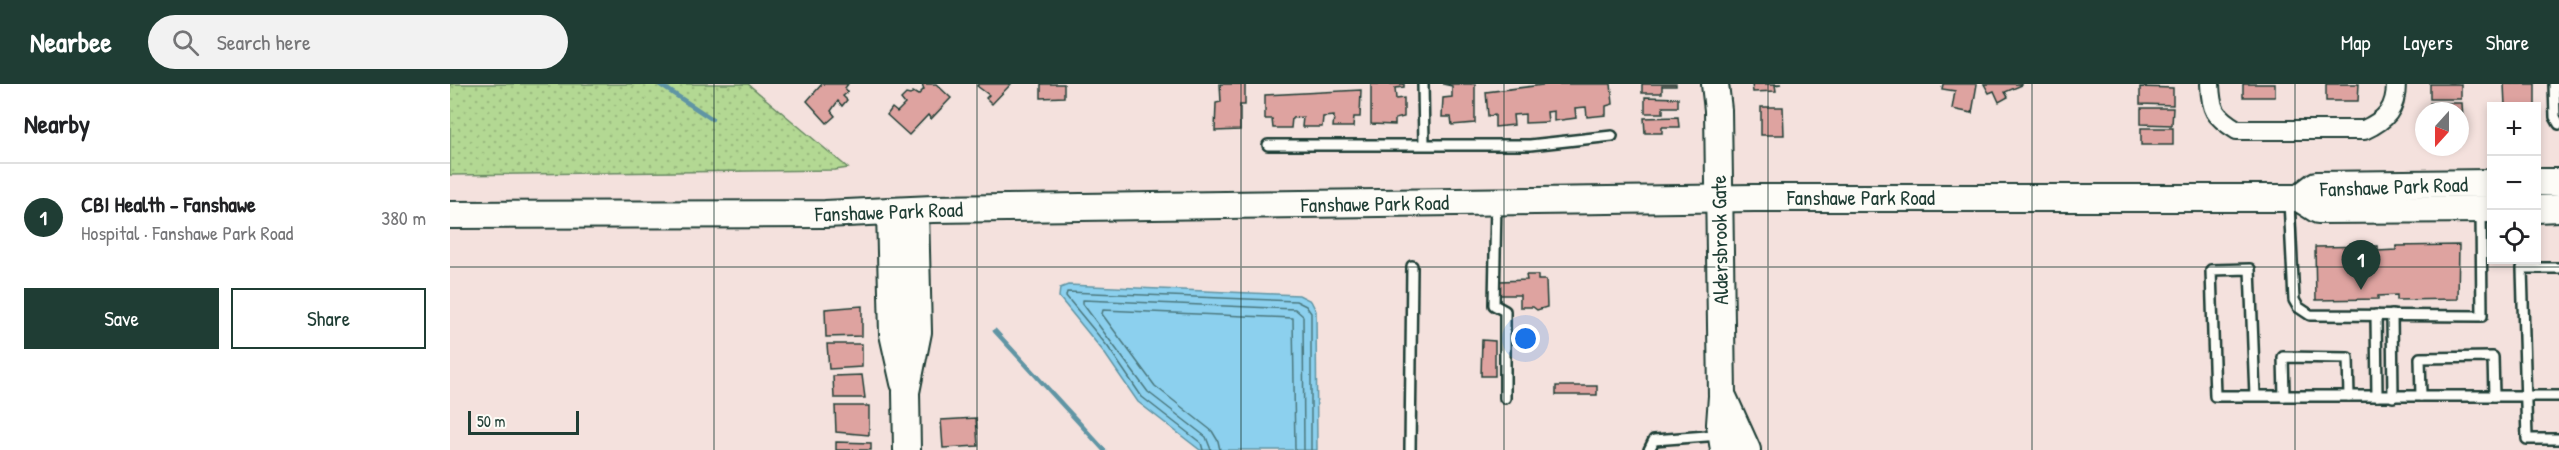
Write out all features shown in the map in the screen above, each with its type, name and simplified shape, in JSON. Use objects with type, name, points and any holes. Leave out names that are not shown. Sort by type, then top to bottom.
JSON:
[{"type":"main road","name":"Aldersbrook Gate","points":[[1715,84],[1723,442]]},
{"type":"main road","points":[[2541,182],[2559,182]]},
{"type":"main road","name":"Fanshawe Park Road","points":[[2294,198],[2316,185],[2487,183]]},
{"type":"main road","name":"Fanshawe Park Road","points":[[450,215],[825,214],[903,210],[1719,199],[2294,198],[2318,210],[2486,210]]},
{"type":"main road","points":[[2541,209],[2559,208]]},
{"type":"main road","points":[[903,210],[918,332],[906,392],[907,450]]},
{"type":"main road","name":"Aldersbrook Gate","points":[[1722,396],[1747,450]]},
{"type":"street","points":[[2210,84],[2211,105],[2220,120],[2237,130],[2364,130],[2377,124],[2390,113],[2396,97],[2396,84]]},
{"type":"lane","points":[[1423,84],[1424,144]]},
{"type":"lane","points":[[2554,84],[2555,117],[2559,124]]},
{"type":"lane","points":[[1268,145],[1530,145],[1612,136]]},
{"type":"lane","points":[[2294,198],[2293,290],[2298,307],[2310,315],[2482,316],[2486,210]]},
{"type":"lane","points":[[1496,203],[1494,305],[1505,311],[1505,398]]},
{"type":"lane","points":[[1410,450],[1412,267]]},
{"type":"lane","points":[[2559,267],[2522,268],[2527,439],[2559,439]]},
{"type":"lane","points":[[2255,396],[2250,269],[2211,270],[2214,396],[2393,397],[2559,396]]},
{"type":"lane","points":[[2376,315],[2377,396]]},
{"type":"lane","points":[[2392,315],[2393,397]]},
{"type":"lane","points":[[2284,396],[2283,357],[2348,358],[2349,396]]},
{"type":"lane","points":[[2421,396],[2420,358],[2493,357],[2494,396]]},
{"type":"lane","points":[[1649,450],[1654,440],[1723,442]]},
{"type":"green space","points":[[450,84],[748,84],[848,168],[450,175]]},
{"type":"water","points":[[1068,285],[1299,295],[1311,301],[1316,311],[1317,450],[1200,450],[1138,402],[1103,351],[1059,297],[1060,288]]},
{"type":"building","points":[[822,84],[848,84],[845,88],[848,92],[843,96],[847,100],[842,106],[838,101],[831,111],[835,116],[827,123],[807,101]]},
{"type":"building","points":[[922,84],[936,84],[951,98],[931,119],[928,115],[909,135],[887,115],[892,108],[897,112],[905,104],[901,99],[906,94],[910,95],[913,92],[918,95],[924,89]]},
{"type":"building","points":[[979,84],[1011,84],[992,104],[986,98],[989,95],[977,86]]},
{"type":"building","points":[[1041,84],[1064,84],[1064,97],[1041,98]]},
{"type":"building","points":[[1220,84],[1245,84],[1245,105],[1240,105],[1240,130],[1215,131],[1216,103],[1221,102]]},
{"type":"building","points":[[1371,84],[1404,84],[1404,87],[1395,88],[1396,99],[1404,98],[1404,117],[1395,119],[1395,125],[1371,124]]},
{"type":"building","points":[[1443,84],[1475,84],[1475,123],[1452,125],[1451,117],[1442,117],[1443,98],[1452,97],[1452,86]]},
{"type":"building","points":[[1550,84],[1611,84],[1613,104],[1606,106],[1606,115],[1587,117],[1586,107],[1575,108],[1576,118],[1554,121],[1554,111],[1547,112],[1548,122],[1525,123],[1525,114],[1513,115],[1514,125],[1495,127],[1495,115],[1488,116],[1486,92]]},
{"type":"building","points":[[1642,84],[1676,84],[1676,86],[1662,86],[1662,93],[1642,93]]},
{"type":"building","points":[[1752,84],[1781,84],[1775,85],[1776,91],[1753,92]]},
{"type":"building","points":[[1943,84],[1977,84],[1972,113],[1952,109],[1955,91],[1942,89]]},
{"type":"building","points":[[1984,84],[2022,85],[2005,92],[2008,97],[1999,102],[1994,91],[1989,93]]},
{"type":"building","points":[[2243,84],[2275,84],[2275,97],[2243,97]]},
{"type":"building","points":[[2326,84],[2359,84],[2358,101],[2326,101]]},
{"type":"building","points":[[2430,84],[2461,84],[2461,99],[2430,99]]},
{"type":"building","points":[[2504,84],[2535,84],[2535,102],[2505,102]]},
{"type":"building","points":[[2140,87],[2173,88],[2173,105],[2140,104]]},
{"type":"building","points":[[1361,90],[1360,117],[1354,117],[1353,127],[1333,127],[1334,116],[1323,117],[1322,127],[1302,127],[1303,117],[1292,118],[1291,128],[1273,128],[1272,119],[1265,119],[1265,95]]},
{"type":"building","points":[[1645,97],[1678,98],[1678,107],[1663,107],[1663,113],[1645,113]]},
{"type":"building","points":[[1761,107],[1783,107],[1784,135],[1761,135]]},
{"type":"building","points":[[2141,108],[2173,108],[2172,125],[2141,124]]},
{"type":"building","points":[[1678,117],[1679,127],[1662,127],[1662,133],[1645,133],[1644,118]]},
{"type":"building","points":[[2141,128],[2173,128],[2173,145],[2141,145]]},
{"type":"building","points":[[2459,245],[2458,299],[2397,300],[2397,295],[2378,296],[2378,299],[2316,300],[2315,247],[2378,246],[2378,251],[2396,250],[2396,246]]},
{"type":"building","points":[[1526,275],[1538,275],[1538,280],[1546,280],[1547,307],[1537,310],[1533,307],[1520,307],[1520,295],[1500,295],[1500,281],[1527,280]]},
{"type":"building","points":[[862,306],[862,336],[826,337],[825,309]]},
{"type":"building","points":[[1482,340],[1495,341],[1495,376],[1481,376]]},
{"type":"building","points":[[827,344],[862,344],[862,367],[829,369]]},
{"type":"building","points":[[862,375],[865,398],[834,398],[833,376]]},
{"type":"building","points":[[1556,386],[1597,386],[1597,395],[1556,395]]},
{"type":"building","points":[[835,406],[869,406],[869,435],[836,432]]},
{"type":"building","points":[[976,418],[978,446],[943,448],[941,420]]},
{"type":"building","points":[[836,442],[871,443],[871,450],[836,450]]},
{"type":"waterway","points":[[659,84],[712,119]]},
{"type":"waterway","points":[[995,331],[1104,450]]},
{"type":"place","name":"CBI Health - Fanshawe","points":[[2361,290]]}]
